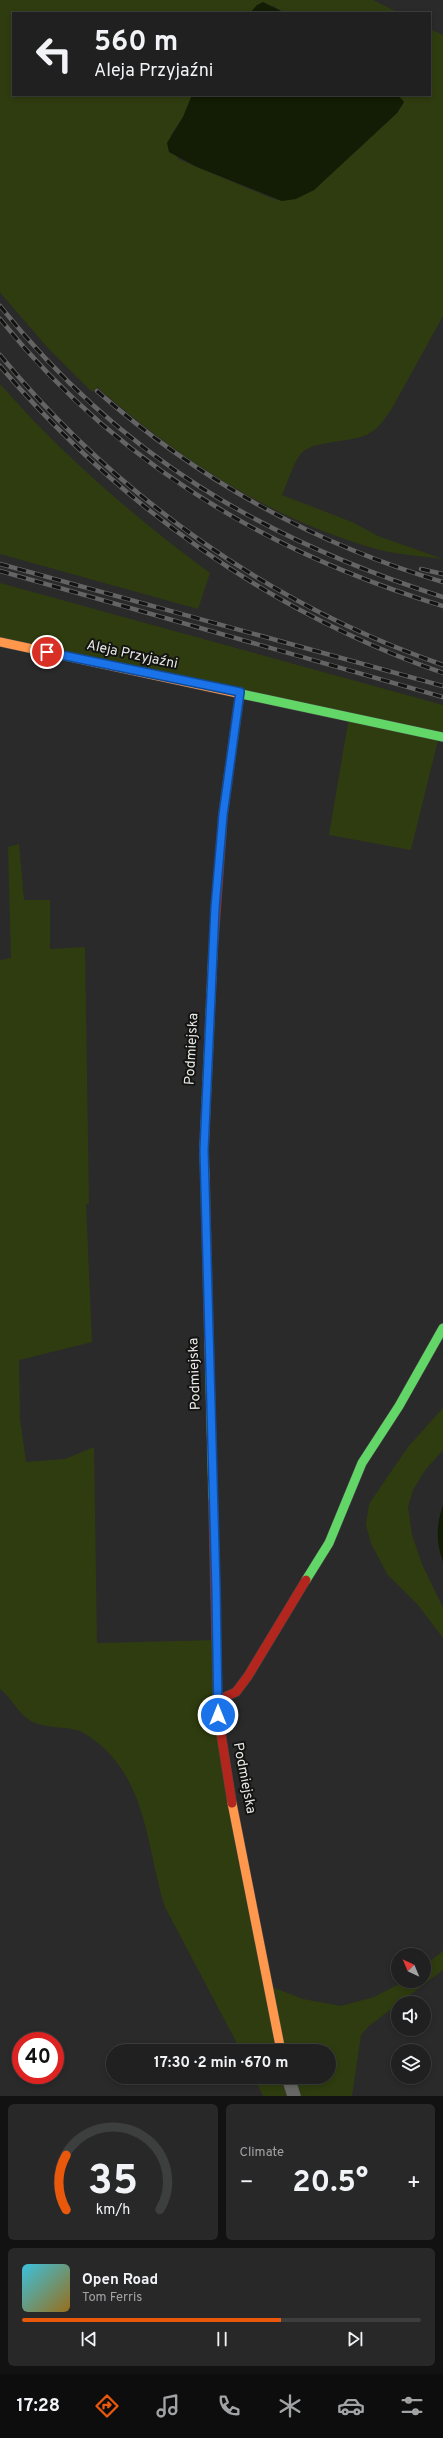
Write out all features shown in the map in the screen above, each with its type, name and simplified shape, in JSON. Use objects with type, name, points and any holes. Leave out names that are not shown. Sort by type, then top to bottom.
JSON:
[{"type":"street","name":"Aleja Przyjaźni","points":[[0,642],[240,692],[443,737]]},
{"type":"street","name":"Podmiejska","points":[[240,692],[223,815],[215,908],[204,1150],[218,1700],[219,1734],[224,1763],[280,2044]]},
{"type":"street","points":[[218,1700],[236,1692],[248,1676],[330,1543],[362,1463],[399,1406],[443,1328]]},
{"type":"street","points":[[290,2084],[294,2096]]},
{"type":"green space","points":[[0,0],[373,0],[397,12],[283,12],[273,6],[257,5],[251,12],[12,12],[12,96],[192,96],[183,117],[171,135],[178,159],[271,198],[282,201],[314,190],[397,113],[404,102],[399,96],[431,96],[431,29],[443,35],[443,316],[391,410],[379,426],[370,433],[353,439],[313,446],[305,450],[295,464],[282,495],[352,522],[378,536],[443,559],[388,552],[340,538],[265,505],[229,485],[194,463],[161,439],[97,387],[92,392],[48,348],[0,292]]},
{"type":"green space","points":[[0,384],[48,436],[100,484],[154,530],[210,573],[198,609],[0,554]]},
{"type":"green space","points":[[0,583],[443,705],[443,737],[439,736],[411,850],[329,835],[349,717],[0,642]]},
{"type":"green space","points":[[19,844],[24,900],[50,900],[50,949],[85,947],[89,1204],[86,1204],[92,1342],[19,1360],[20,1419],[26,1462],[65,1459],[94,1447],[97,1643],[218,1640],[218,1715],[267,1985],[303,1999],[341,2006],[374,1997],[391,1988],[419,1988],[409,1996],[391,1996],[391,2009],[369,2026],[361,2035],[352,2096],[263,2096],[257,2084],[336,2084],[336,2044],[237,2044],[165,1907],[141,1811],[121,1768],[105,1749],[84,1733],[72,1729],[44,1726],[26,1718],[0,1689],[0,960],[11,958],[8,847]]},
{"type":"green space","points":[[443,1408],[443,1450],[426,1469],[413,1490],[408,1507],[412,1535],[422,1564],[443,1608],[443,1638],[418,1605],[387,1574],[371,1543],[366,1525],[369,1504],[408,1447]]},
{"type":"green space","points":[[443,1951],[443,1970],[431,1979],[431,1960]]},
{"type":"shaded area","points":[[263,2],[283,12],[251,12],[257,5]]},
{"type":"shaded area","points":[[192,96],[399,96],[404,102],[397,113],[314,190],[296,199],[282,201],[197,167],[169,152],[167,143],[183,117]]},
{"type":"shaded area","points":[[443,1505],[443,1562],[438,1540],[438,1527]]},
{"type":"railway","points":[[0,306],[46,359],[94,407],[145,449],[199,486],[255,519],[314,548],[377,574],[443,597]]},
{"type":"railway","points":[[0,319],[45,371],[94,417],[145,459],[199,497],[257,530],[316,559],[378,584],[443,606]]},
{"type":"railway","points":[[0,355],[45,406],[94,454],[146,499],[200,540],[257,578],[317,611],[379,640],[443,665]]},
{"type":"railway","points":[[0,366],[46,417],[95,464],[147,509],[201,549],[258,586],[317,619],[379,648],[443,673]]},
{"type":"railway","points":[[97,391],[135,423],[175,453],[260,505],[304,528],[349,548],[395,566],[443,582]]},
{"type":"railway","points":[[0,564],[443,686]]},
{"type":"railway","points":[[421,569],[443,574]]},
{"type":"railway","points":[[0,571],[443,697]]},
{"type":"traffic: fast","points":[[237,693],[443,737]]},
{"type":"traffic: fast","points":[[205,1180],[204,1150],[213,951]]},
{"type":"traffic: fast","points":[[306,1580],[329,1543],[362,1463],[399,1406],[443,1328]]},
{"type":"traffic: fast","points":[[209,1341],[213,1499]]},
{"type":"traffic: slow","points":[[0,642],[237,693]]},
{"type":"traffic: slow","points":[[232,1803],[280,2044]]},
{"type":"traffic: jam","points":[[213,951],[223,815],[240,692]]},
{"type":"traffic: jam","points":[[205,1180],[209,1341]]},
{"type":"traffic: jam","points":[[213,1499],[218,1715],[232,1803]]},
{"type":"traffic: jam","points":[[218,1700],[236,1692],[248,1676],[306,1580]]},
{"type":"route","points":[[47,652],[240,692],[230,755],[223,815],[215,908],[204,1150],[218,1640],[218,1715]]}]
